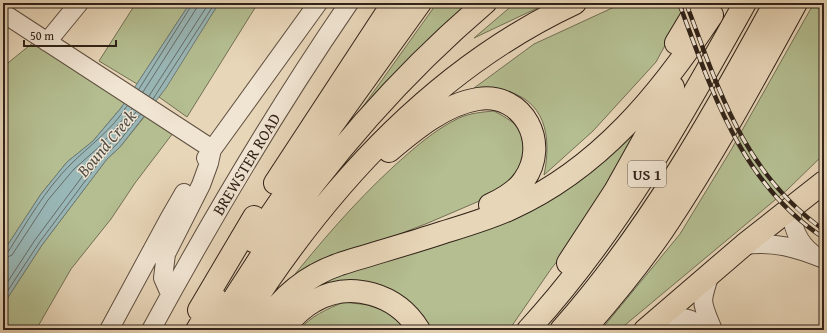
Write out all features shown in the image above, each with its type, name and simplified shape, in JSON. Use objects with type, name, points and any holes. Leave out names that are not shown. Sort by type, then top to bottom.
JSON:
[{"type":"highway","points":[[188,330],[225,263],[305,135],[392,3]]},
{"type":"highway","points":[[197,330],[299,174],[420,3]]},
{"type":"highway","points":[[215,330],[273,238],[352,135],[420,62],[485,3]]},
{"type":"highway","points":[[236,330],[284,258],[324,206],[385,138],[435,92],[496,47],[575,3]]},
{"type":"highway","name":"US 1","points":[[528,330],[568,284],[623,211],[659,154],[745,3]]},
{"type":"highway","points":[[561,330],[609,273],[661,201],[711,118],[775,3]]},
{"type":"highway","points":[[584,330],[636,267],[687,193],[796,3]]},
{"type":"highway","points":[[260,330],[284,298],[312,276],[340,264],[490,218],[528,200],[586,163],[626,126],[668,77],[710,7]]},
{"type":"highway","points":[[523,330],[623,177],[710,7]]},
{"type":"highway","points":[[324,206],[399,143],[423,125],[452,109],[469,101],[492,99],[507,104],[520,113],[532,131],[535,145],[531,167],[519,186],[498,201],[409,243]]},
{"type":"highway","points":[[791,207],[824,165]]},
{"type":"highway","points":[[647,328],[744,245],[824,182]]},
{"type":"highway","points":[[282,330],[297,314],[313,301],[330,294],[357,291],[375,294],[393,303],[409,317],[419,330]]},
{"type":"street","points":[[47,42],[79,3]]},
{"type":"street","points":[[109,330],[169,219],[212,149],[318,3]]},
{"type":"street","name":"BREWSTER ROAD","points":[[151,330],[170,294],[259,142],[349,3]]},
{"type":"street","points":[[3,13],[212,149]]},
{"type":"street","points":[[170,294],[163,278],[166,254],[201,185],[210,163],[212,149]]},
{"type":"street","points":[[791,207],[793,225],[799,240],[820,258]]},
{"type":"street","points":[[744,245],[762,243],[780,244],[820,258]]},
{"type":"street","points":[[710,274],[703,295],[703,308],[713,330]]},
{"type":"street","points":[[647,328],[675,318],[685,318],[691,320],[699,330]]},
{"type":"green space","points":[[136,3],[190,3],[137,84],[99,61]]},
{"type":"green space","points":[[219,3],[258,3],[187,117],[159,97]]},
{"type":"green space","points":[[437,3],[469,3],[362,108]]},
{"type":"green space","points":[[515,3],[548,3],[474,38]]},
{"type":"green space","points":[[623,3],[688,3],[656,62],[593,131],[544,175],[547,147],[546,134],[542,121],[536,110],[528,101],[516,94],[497,89],[470,91],[534,44]]},
{"type":"green space","points":[[814,3],[824,3],[824,154],[787,190],[619,330],[601,330],[680,234],[731,150]]},
{"type":"green space","points":[[40,37],[125,103],[93,141],[67,162],[41,194],[3,252],[3,67]]},
{"type":"green space","points":[[494,111],[510,121],[519,129],[523,141],[526,158],[508,184],[491,196],[428,223],[351,253],[287,284],[351,209],[393,167],[416,147],[441,128],[463,116]]},
{"type":"green space","points":[[145,116],[173,133],[135,183],[111,219],[71,269],[37,328],[34,330],[3,330],[3,305],[42,245],[107,159],[120,147]]},
{"type":"green space","points":[[636,132],[605,200],[551,269],[509,330],[430,330],[399,296],[311,294],[308,289],[585,173]]},
{"type":"green space","points":[[344,302],[368,305],[391,313],[408,330],[299,330],[325,310]]},
{"type":"water","name":"Bound Creek","points":[[190,3],[219,3],[166,88],[120,147],[107,159],[42,245],[3,305],[3,252],[41,194],[67,162],[93,141],[121,108]]},
{"type":"railway","points":[[679,3],[717,102],[750,163],[771,191],[795,216],[824,238]]},
{"type":"railway","points":[[686,3],[723,98],[737,128],[754,157],[773,183],[796,208],[824,230]]}]
